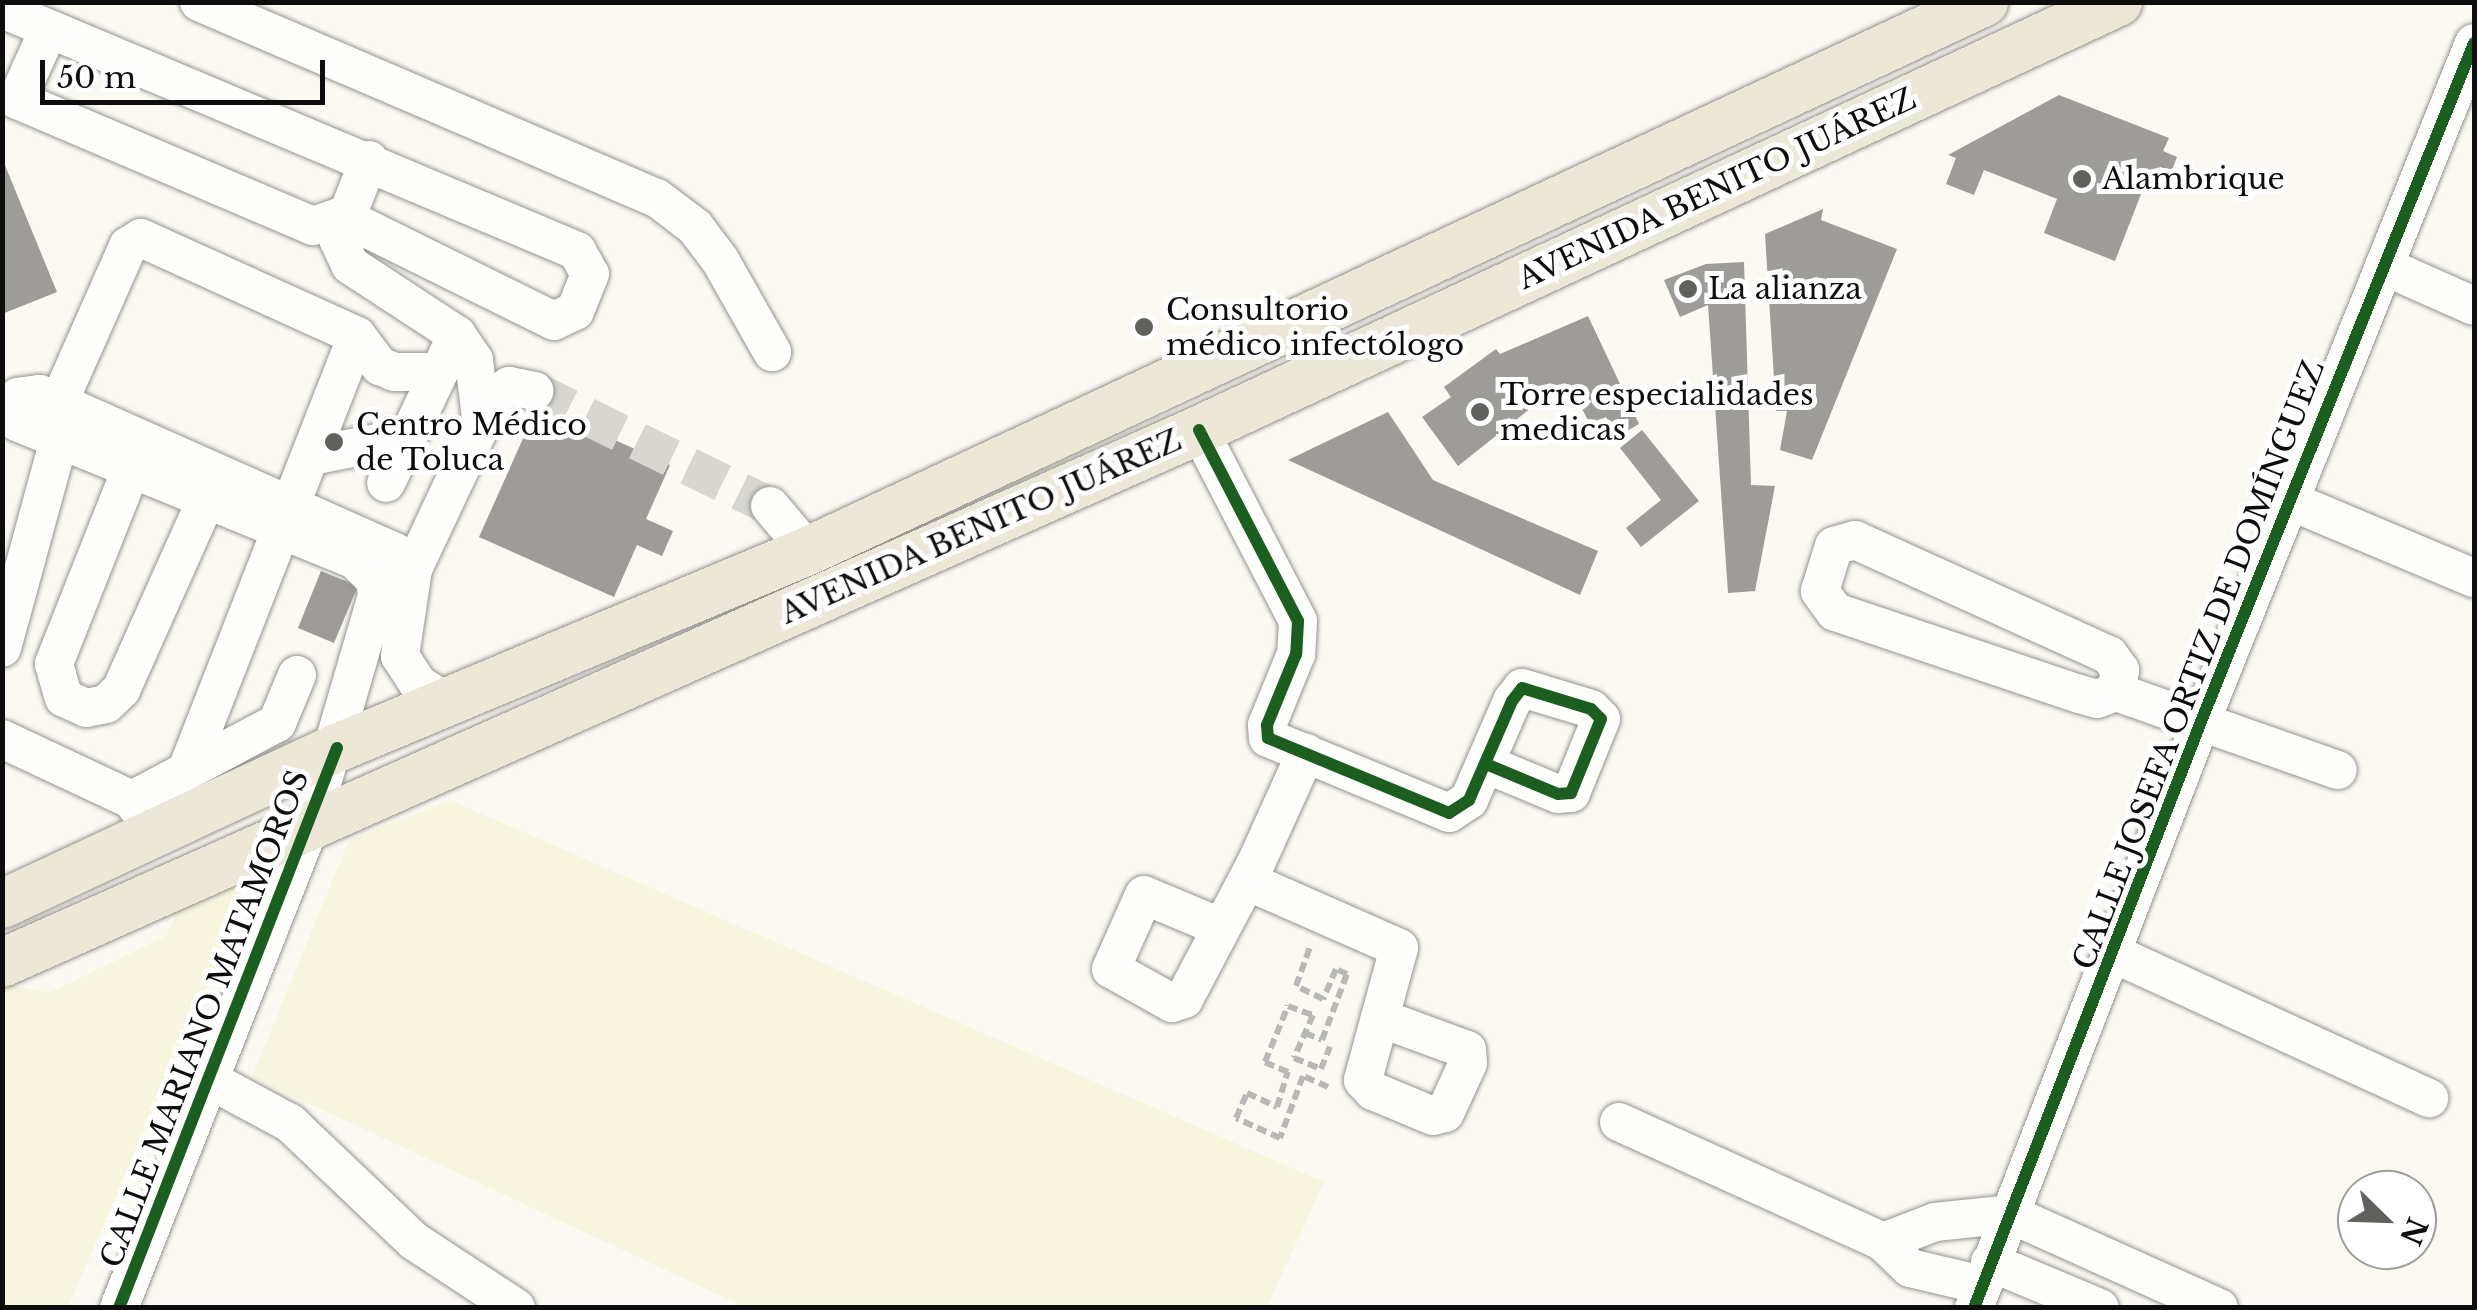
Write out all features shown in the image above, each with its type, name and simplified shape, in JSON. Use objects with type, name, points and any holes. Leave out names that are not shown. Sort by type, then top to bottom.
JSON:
[{"type":"main road","name":"AVENIDA BENITO JUÁREZ","points":[[2,904],[144,817],[450,704],[808,551],[1984,2]]},
{"type":"main road","name":"AVENIDA BENITO JUÁREZ","points":[[2,963],[1199,430],[2118,2]]},
{"type":"street","points":[[199,2],[657,198],[695,227],[720,260],[772,352]]},
{"type":"street","points":[[2,9],[369,160],[586,256],[590,274],[574,311],[554,321],[342,216],[314,226],[10,105],[48,31]]},
{"type":"street","name":"CALLE JOSEFA ORTIZ DE DOMÍNGUEZ","points":[[1982,1285],[2288,500],[2472,58]]},
{"type":"street","points":[[369,160],[342,216],[338,238],[350,266],[456,335],[474,360],[481,419]]},
{"type":"street","points":[[2,648],[58,421],[134,240],[149,239],[358,336],[380,366],[394,372],[436,372]]},
{"type":"street","points":[[2384,266],[2474,306]]},
{"type":"street","points":[[386,483],[456,335]]},
{"type":"street","points":[[2,739],[144,817],[188,768],[358,336]]},
{"type":"street","points":[[450,704],[418,684],[400,656],[414,569],[481,419],[509,386],[534,391]]},
{"type":"street","points":[[58,421],[288,517],[378,542],[414,569]]},
{"type":"street","points":[[1199,430],[1298,621],[1296,654],[1266,732],[1274,742],[1450,813],[1470,800],[1486,764]]},
{"type":"street","points":[[312,456],[407,437]]},
{"type":"street","points":[[137,454],[54,664],[64,698],[75,703],[106,704],[120,690],[212,486]]},
{"type":"street","points":[[2288,500],[2474,578]]},
{"type":"street","points":[[770,506],[808,551]]},
{"type":"street","name":"CALLE MARIANO MATAMOROS","points":[[119,1308],[309,828],[374,626],[375,580],[354,560],[288,517]]},
{"type":"street","points":[[2116,692],[2120,670],[2109,655],[1855,540],[1834,546],[1820,590],[1835,612],[2080,694],[2097,698],[2116,692],[2338,770]]},
{"type":"street","points":[[188,768],[277,723],[297,674]]},
{"type":"street","points":[[1220,927],[1306,753]]},
{"type":"street","points":[[1246,881],[1399,948],[1380,1018]]},
{"type":"street","points":[[2112,953],[2429,1098]]},
{"type":"street","points":[[210,1080],[290,1123],[414,1242],[516,1308]]},
{"type":"street","points":[[1619,1122],[1883,1242],[1910,1268],[2104,1308],[2127,1265]]},
{"type":"street","points":[[1883,1242],[1936,1222],[2010,1214],[2219,1308]]},
{"type":"path","points":[[1305,1033],[1322,1040],[1347,974],[1336,969],[1323,999],[1296,986],[1310,947],[1359,969],[1321,1069],[1294,1058],[1312,1016],[1288,1006],[1265,1062],[1288,1072],[1276,1106],[1247,1094],[1236,1118],[1280,1138],[1303,1076],[1329,1087]]},
{"type":"shaded area","points":[[450,800],[1324,1182],[1267,1307],[745,1307],[252,1077],[349,840]]},
{"type":"shaded area","points":[[230,878],[246,881],[243,902],[68,1307],[3,1308],[3,983],[49,993],[166,936],[181,902]]},
{"type":"building","name":"Alambrique","points":[[2059,95],[2169,138],[2163,151],[2177,157],[2170,175],[2160,171],[2153,187],[2145,184],[2115,261],[2044,233],[2057,199],[1984,170],[1974,195],[1946,184],[1956,158],[1948,155]]},
{"type":"building","points":[[2,158],[57,292],[2,314]]},
{"type":"building","points":[[1823,209],[1821,220],[1897,249],[1812,460],[1780,450],[1787,411],[1776,411],[1765,234]]},
{"type":"building","points":[[1744,262],[1751,485],[1775,486],[1755,591],[1728,593],[1708,305],[1680,317],[1664,280],[1706,264]]},
{"type":"building","points":[[1588,316],[1639,424],[1617,437],[1606,417],[1590,424],[1571,388],[1536,404],[1458,466],[1422,417],[1451,397],[1444,387],[1496,349],[1500,354]]},
{"type":"building","points":[[538,405],[670,465],[646,519],[673,531],[662,556],[637,545],[614,597],[479,537]]},
{"type":"building","points":[[1388,412],[1433,480],[1598,551],[1580,595],[1288,460]]},
{"type":"building","points":[[1642,430],[1699,501],[1641,547],[1626,528],[1661,500],[1620,448]]},
{"type":"building","points":[[321,571],[358,586],[334,643],[298,628]]},
{"type":"tunnel","points":[[535,391],[770,506]]},
{"type":"cycle path","points":[[1974,1308],[2200,724],[2474,43]]},
{"type":"cycle path","points":[[1199,430],[1298,621],[1296,654],[1267,725],[1268,738],[1449,813],[1469,800],[1512,701],[1522,688],[1591,709],[1601,719],[1571,793],[1558,794],[1486,764]]},
{"type":"cycle path","points":[[119,1308],[337,748]]},
{"type":"place","name":"Alambrique","points":[[2082,179]]},
{"type":"place","name":"La alianza","points":[[1688,289]]},
{"type":"place","name":"Consultorio médico infectólogo","points":[[1144,327]]},
{"type":"place","name":"Torre especialidades medicas","points":[[1480,412]]},
{"type":"place","name":"Centro Médico de Toluca","points":[[334,442]]}]
